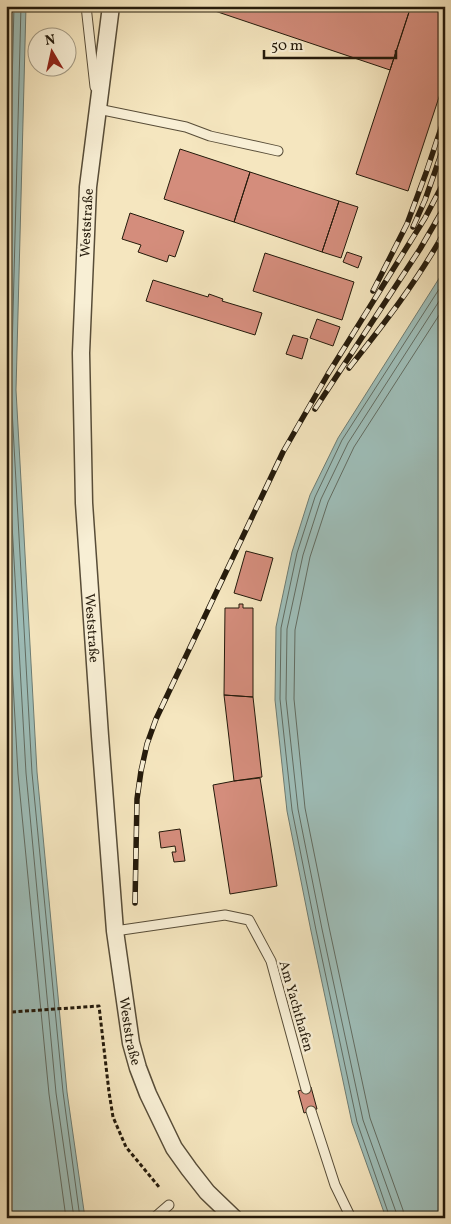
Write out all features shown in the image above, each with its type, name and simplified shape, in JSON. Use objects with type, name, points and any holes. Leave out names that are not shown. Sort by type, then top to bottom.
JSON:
[{"type":"street","name":"Weststraße","points":[[111,6],[88,187],[81,353],[84,502],[115,931],[131,1043],[148,1094],[174,1148],[207,1192],[234,1218]]},
{"type":"lane","points":[[86,6],[98,109],[186,127],[210,136],[278,151]]},
{"type":"lane","name":"Am Yachthafen","points":[[115,931],[225,914],[249,920],[271,961],[306,1089]]},
{"type":"lane","points":[[311,1111],[335,1185],[351,1218]]},
{"type":"lane","points":[[154,1218],[169,1205]]},
{"type":"path","points":[[12,1012],[99,1006],[113,1117],[126,1147],[159,1187]]},
{"type":"water","points":[[6,6],[26,6],[16,390],[37,772],[67,1092],[85,1218],[6,1218]]},
{"type":"water","points":[[445,269],[445,1218],[386,1218],[352,1123],[287,811],[275,700],[276,627],[292,552],[310,495],[338,438]]},
{"type":"building","points":[[200,6],[411,6],[390,70]]},
{"type":"building","points":[[411,6],[445,6],[445,79],[408,191],[356,174]]},
{"type":"building","points":[[180,149],[250,172],[234,222],[164,199]]},
{"type":"building","points":[[250,172],[339,201],[322,252],[234,222]]},
{"type":"building","points":[[339,201],[358,207],[341,258],[322,252]]},
{"type":"building","points":[[130,213],[184,231],[175,257],[169,255],[167,262],[138,252],[141,245],[122,239]]},
{"type":"building","points":[[347,252],[362,257],[358,268],[343,262]]},
{"type":"building","points":[[265,253],[354,282],[342,320],[253,291]]},
{"type":"building","points":[[153,280],[208,297],[209,294],[223,299],[222,301],[262,313],[255,335],[146,301]]},
{"type":"building","points":[[317,319],[340,327],[333,346],[310,338]]},
{"type":"building","points":[[293,335],[308,339],[302,359],[286,354]]},
{"type":"building","points":[[246,551],[273,558],[261,601],[234,593]]},
{"type":"building","points":[[239,604],[243,604],[243,608],[253,608],[253,697],[224,695],[225,608],[239,608]]},
{"type":"building","points":[[224,695],[253,697],[262,777],[234,781]]},
{"type":"building","points":[[260,778],[277,886],[230,894],[213,785]]},
{"type":"building","points":[[180,829],[185,861],[174,862],[172,852],[176,852],[175,846],[161,848],[159,832]]},
{"type":"building","points":[[311,1087],[317,1109],[304,1113],[298,1091]]},
{"type":"railway","points":[[373,291],[407,224],[445,116]]},
{"type":"railway","points":[[413,227],[425,200],[445,143]]},
{"type":"railway","points":[[135,903],[137,799],[147,744],[156,719],[283,452],[328,374],[425,218],[445,180]]},
{"type":"railway","points":[[315,409],[420,249],[445,206]]},
{"type":"railway","points":[[349,368],[412,284],[445,231]]}]
